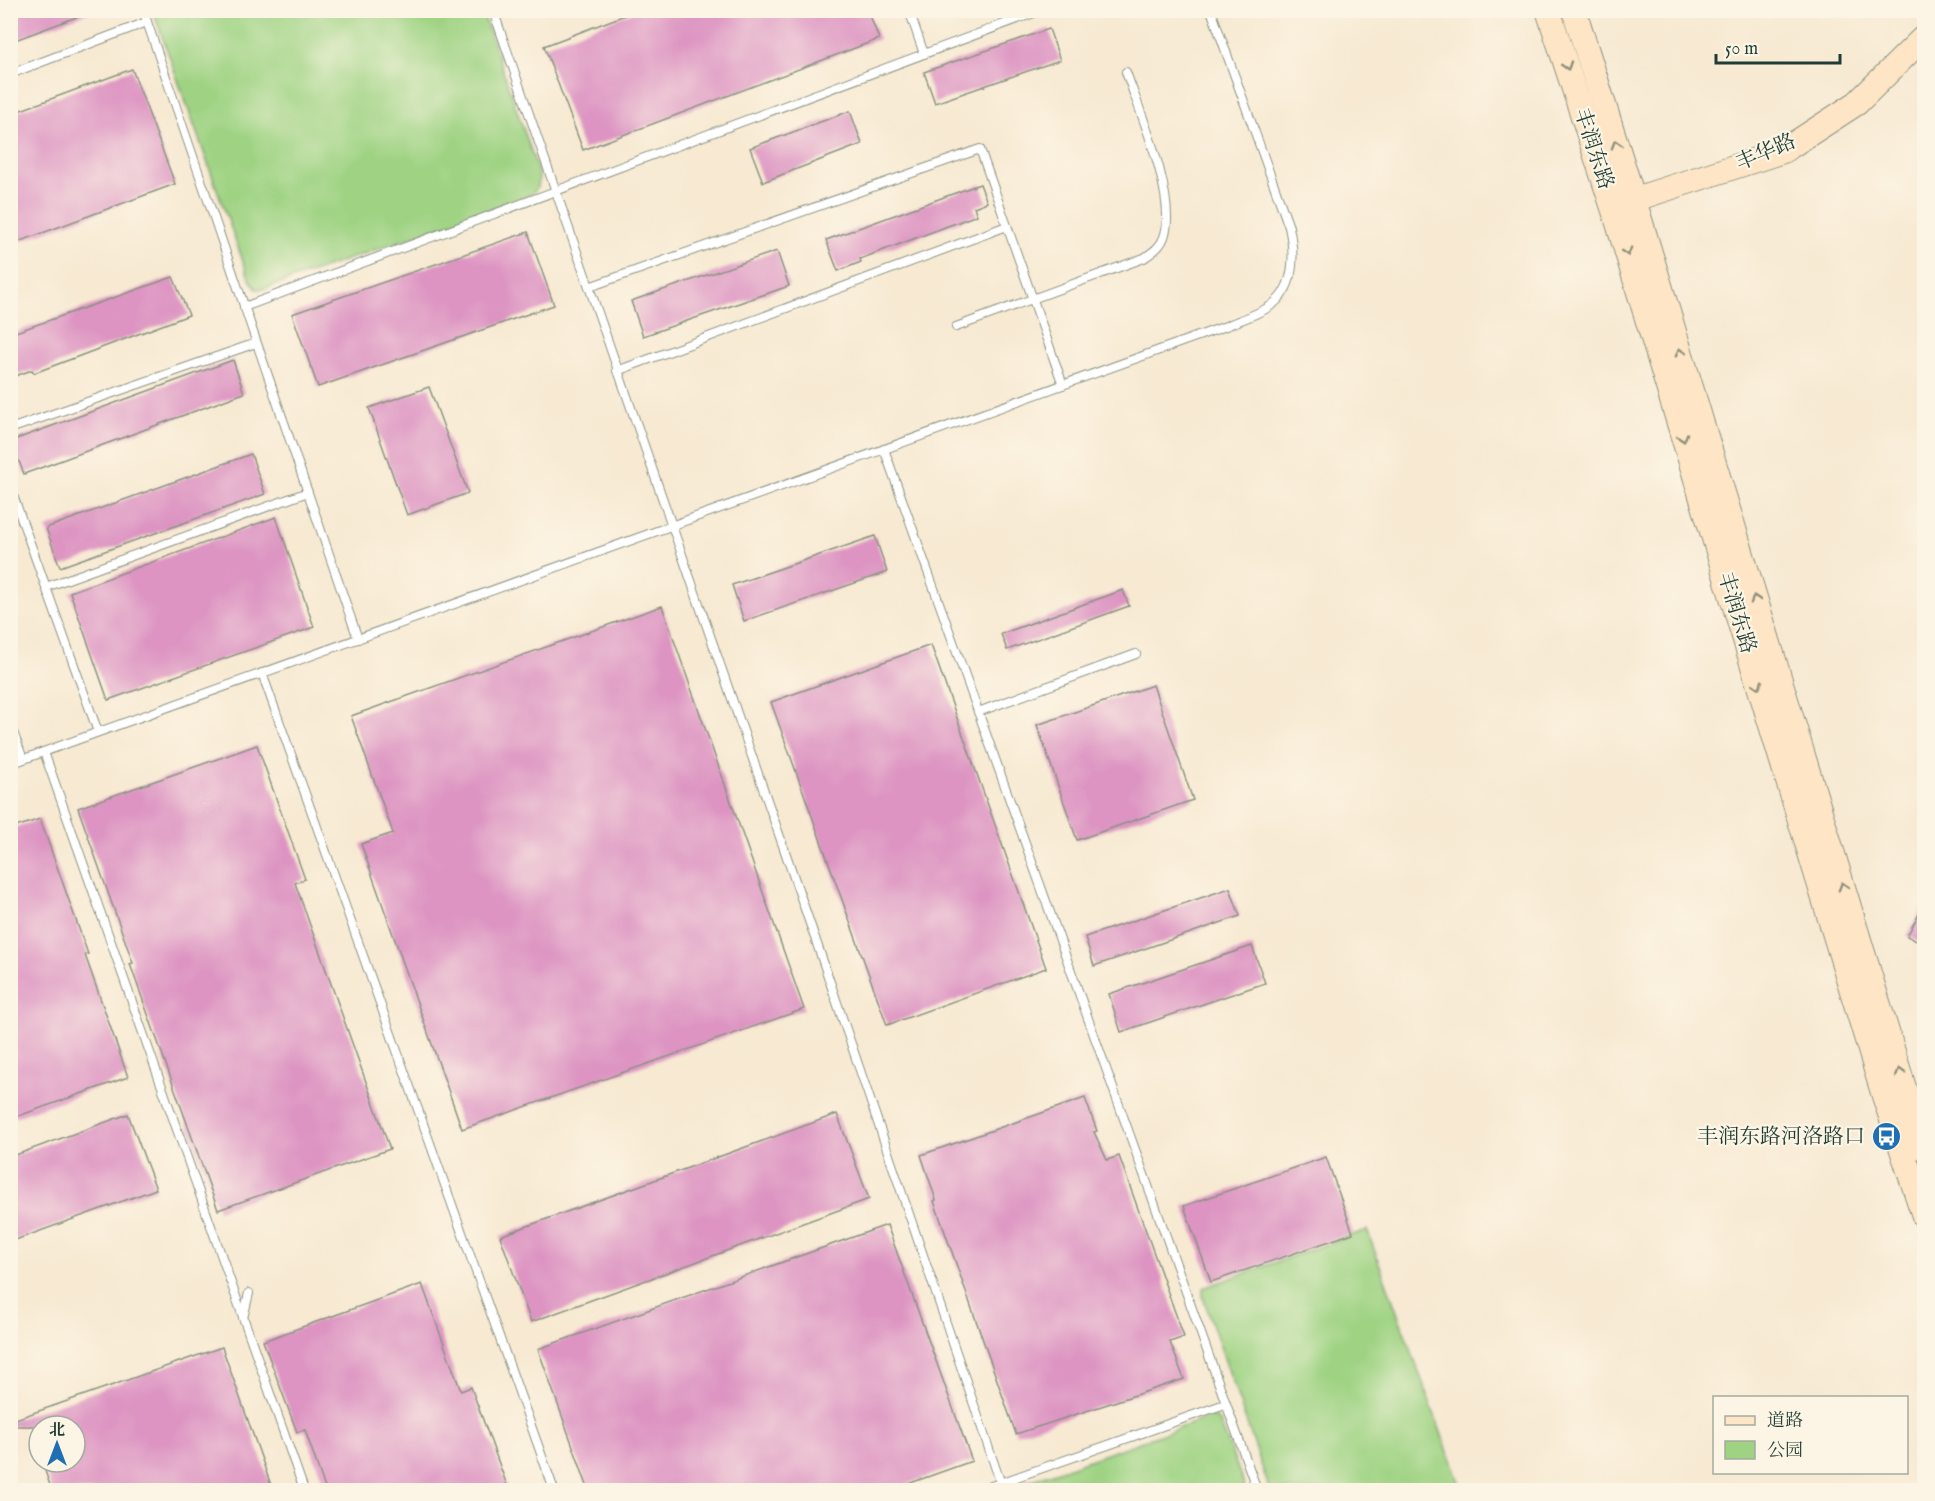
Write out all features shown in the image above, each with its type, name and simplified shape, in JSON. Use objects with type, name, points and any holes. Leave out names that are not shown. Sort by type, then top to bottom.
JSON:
[{"type":"street","name":"丰润东路","points":[[1548,10],[1625,210],[1924,1148]]},
{"type":"street","name":"丰润东路","points":[[1574,10],[1625,210],[1880,1084],[1924,1216]]},
{"type":"street","name":"丰华路","points":[[1625,210],[1783,151],[1857,104],[1924,37]]},
{"type":"street","name":"丰华路","points":[[1625,210],[1787,162],[1868,110],[1924,51]]},
{"type":"lane","points":[[143,10],[358,639]]},
{"type":"lane","points":[[493,10],[822,960],[1001,1487]]},
{"type":"lane","points":[[909,10],[924,54]]},
{"type":"lane","points":[[244,307],[1042,10]]},
{"type":"lane","points":[[10,764],[1226,326],[1269,307],[1280,298],[1292,270],[1293,245],[1289,227],[1211,10]]},
{"type":"lane","points":[[10,74],[147,22]]},
{"type":"lane","points":[[956,327],[1144,258],[1154,252],[1162,242],[1167,223],[1166,196],[1126,72]]},
{"type":"lane","points":[[588,287],[980,149],[1063,385]]},
{"type":"lane","points":[[617,371],[1007,226]]},
{"type":"lane","points":[[10,429],[256,343]]},
{"type":"lane","points":[[884,449],[1257,1491]]},
{"type":"lane","points":[[10,487],[98,732]]},
{"type":"lane","points":[[46,587],[308,492]]},
{"type":"lane","points":[[978,712],[1136,654]]},
{"type":"lane","points":[[262,674],[554,1491]]},
{"type":"lane","points":[[10,724],[23,759]]},
{"type":"lane","points":[[44,752],[304,1491]]},
{"type":"lane","points":[[243,1318],[249,1293]]},
{"type":"lane","points":[[980,1491],[1001,1487],[1226,1404]]},
{"type":"green space","points":[[153,11],[482,11],[536,165],[538,187],[528,196],[264,289],[256,289],[249,278]]},
{"type":"green space","points":[[1367,1230],[1462,1490],[1270,1490],[1203,1297],[1203,1288]]},
{"type":"green space","points":[[1210,1417],[1220,1422],[1246,1490],[1103,1490],[1083,1482],[1061,1486],[1060,1490],[1018,1490],[1021,1484]]},
{"type":"building","points":[[10,10],[90,10],[90,12],[10,42]]},
{"type":"building","points":[[638,10],[868,10],[879,39],[583,150],[544,46]]},
{"type":"building","points":[[1049,29],[1060,60],[935,103],[924,72]]},
{"type":"building","points":[[132,69],[175,184],[10,245],[10,114]]},
{"type":"building","points":[[850,111],[862,144],[763,182],[750,148]]},
{"type":"building","points":[[980,184],[987,202],[974,207],[977,215],[860,259],[861,262],[838,271],[826,240]]},
{"type":"building","points":[[528,232],[554,305],[318,387],[292,314]]},
{"type":"building","points":[[777,251],[789,286],[643,336],[631,301]]},
{"type":"building","points":[[173,277],[189,315],[34,373],[32,370],[10,378],[10,334]]},
{"type":"building","points":[[233,360],[244,393],[24,474],[11,441]]},
{"type":"building","points":[[429,387],[468,493],[407,515],[369,408]]},
{"type":"building","points":[[251,454],[265,494],[60,567],[46,528]]},
{"type":"building","points":[[276,517],[314,627],[108,700],[70,592]]},
{"type":"building","points":[[875,536],[887,572],[744,621],[732,585]]},
{"type":"building","points":[[1123,590],[1129,606],[1007,650],[1001,634]]},
{"type":"building","points":[[662,606],[804,1009],[462,1129],[361,844],[393,833],[351,716]]},
{"type":"building","points":[[931,645],[1046,968],[887,1025],[771,702]]},
{"type":"building","points":[[1153,685],[1193,800],[1077,840],[1037,725]]},
{"type":"building","points":[[257,745],[305,879],[295,883],[390,1149],[218,1210],[130,964],[133,963],[78,808]]},
{"type":"building","points":[[40,819],[88,954],[85,955],[128,1077],[10,1119],[10,829]]},
{"type":"building","points":[[1230,888],[1240,916],[1094,966],[1085,937]]},
{"type":"building","points":[[1924,905],[1924,945],[1907,936]]},
{"type":"building","points":[[1252,946],[1265,983],[1121,1032],[1109,994]]},
{"type":"building","points":[[1085,1098],[1097,1131],[1094,1132],[1107,1160],[1119,1156],[1184,1337],[1170,1342],[1184,1379],[1016,1434],[934,1201],[936,1200],[921,1155]]},
{"type":"building","points":[[128,1114],[156,1189],[10,1242],[10,1157]]},
{"type":"building","points":[[837,1114],[869,1199],[531,1322],[500,1236]]},
{"type":"building","points":[[1326,1157],[1353,1233],[1211,1282],[1184,1206]]},
{"type":"building","points":[[887,1225],[972,1461],[888,1491],[589,1491],[538,1349]]},
{"type":"building","points":[[422,1284],[461,1391],[471,1387],[509,1491],[326,1491],[305,1430],[297,1432],[263,1341]]},
{"type":"building","points":[[222,1347],[273,1491],[52,1491],[46,1474],[87,1474],[87,1414],[30,1414]]},
{"type":"building","points":[[27,1415],[27,1426],[10,1426],[10,1421]]},
{"type":"place","name":"丰润东路河洛路口","points":[[1886,1137]]}]
